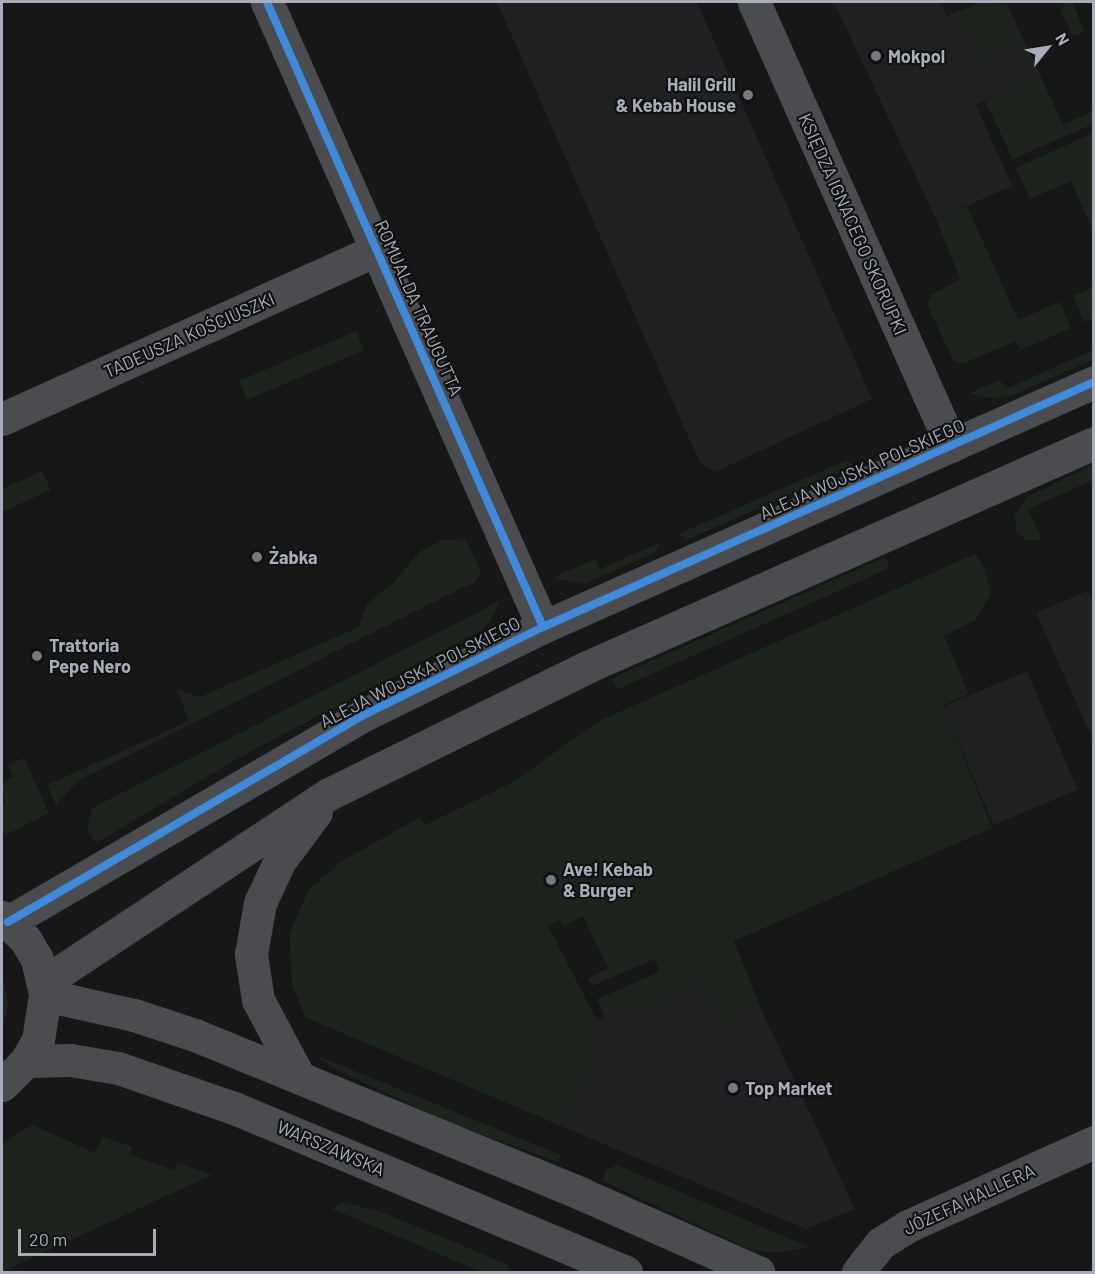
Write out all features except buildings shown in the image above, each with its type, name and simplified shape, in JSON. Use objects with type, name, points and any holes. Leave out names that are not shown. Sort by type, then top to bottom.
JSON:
[{"type":"street","name":"ROMUALDA TRAUGUTTA","points":[[267,2],[543,627]]},
{"type":"street","name":"KSIĘDZA IGNACEGO SKORUPKI","points":[[754,2],[952,446]]},
{"type":"street","name":"TADEUSZA KOŚCIUSZKI","points":[[2,419],[376,250]]},
{"type":"street","name":"ALEJA WOJSKA POLSKIEGO","points":[[5,919],[366,714],[543,627],[1094,382]]},
{"type":"street","points":[[44,989],[329,794],[587,667],[1094,443]]},
{"type":"street","points":[[299,1077],[258,1000],[251,954],[260,903],[279,862],[329,794]]},
{"type":"street","points":[[2,1085],[26,1061],[38,1040],[44,989],[37,959],[25,939],[5,919]]},
{"type":"street","points":[[44,989],[175,1029],[299,1077],[582,1194],[758,1272]]},
{"type":"street","name":"WARSZAWSKA","points":[[26,1061],[70,1060],[118,1068],[224,1105],[626,1272]]},
{"type":"street","name":"JÓZEFA HALLERA","points":[[858,1272],[881,1244],[908,1226],[1094,1143]]},
{"type":"shaded area","points":[[497,2],[697,2],[872,399],[715,472],[699,461]]},
{"type":"shaded area","points":[[834,2],[939,2],[947,16],[982,2],[1007,5],[1040,75],[976,105],[1012,186],[936,219]]},
{"type":"shaded area","points":[[987,2],[1003,7],[1021,45],[986,61],[953,16]]},
{"type":"shaded area","points":[[1066,2],[1073,2],[1084,32],[1073,36],[1061,11]]},
{"type":"shaded area","points":[[1040,75],[1063,125],[1093,111],[1093,124],[1013,159],[985,101]]},
{"type":"shaded area","points":[[1093,133],[1093,231],[1071,181],[1030,199],[1016,168]]},
{"type":"shaded area","points":[[967,206],[1018,320],[1060,302],[1071,328],[1021,350],[1016,341],[962,364],[953,360],[927,304],[931,295],[960,279],[936,219]]},
{"type":"shaded area","points":[[1093,287],[1093,318],[1084,322],[1073,296]]},
{"type":"shaded area","points":[[356,331],[364,350],[247,400],[239,381]]},
{"type":"shaded area","points":[[1093,350],[1093,360],[1011,396],[991,398],[970,393],[1000,380],[1006,389]]},
{"type":"shaded area","points":[[847,460],[853,466],[687,540],[678,534]]},
{"type":"shaded area","points":[[1093,465],[1093,480],[1028,509],[1042,540],[1027,540],[1016,533],[1015,514],[1029,496]]},
{"type":"shaded area","points":[[42,471],[51,490],[2,512],[2,489]]},
{"type":"shaded area","points":[[466,539],[481,572],[476,581],[78,781],[56,805],[47,785],[189,721],[177,690],[200,697],[359,627],[367,604],[394,582],[419,552],[442,540]]},
{"type":"shaded area","points":[[661,542],[656,552],[584,584],[552,578],[595,559],[600,569]]},
{"type":"shaded area","points":[[975,554],[984,567],[991,594],[975,620],[944,636],[969,694],[943,705],[992,828],[734,941],[760,1007],[721,1024],[703,983],[647,1007],[644,1000],[605,1018],[597,999],[659,972],[655,959],[592,986],[588,979],[608,968],[583,916],[563,926],[560,919],[548,925],[597,1021],[584,1027],[594,1051],[561,1126],[305,1017],[292,984],[289,935],[308,891],[339,863],[420,817],[425,825],[513,782],[599,721]]},
{"type":"shaded area","points":[[885,557],[890,568],[617,690],[612,679]]},
{"type":"shaded area","points":[[1087,591],[1094,605],[1093,740],[1036,613]]},
{"type":"shaded area","points":[[500,601],[490,622],[482,630],[244,755],[96,843],[87,831],[92,808]]},
{"type":"shaded area","points":[[1027,671],[1077,790],[994,825],[943,707]]},
{"type":"shaded area","points":[[24,758],[49,813],[2,837],[2,806],[5,804],[2,782],[13,777],[8,765]]},
{"type":"shaded area","points":[[2,972],[8,1005],[2,1029]]},
{"type":"shaded area","points":[[703,983],[722,1024],[760,1007],[855,1209],[806,1229],[561,1126],[594,1051],[583,1027],[644,1000],[648,1007]]},
{"type":"shaded area","points":[[313,1054],[561,1155],[558,1162],[448,1122],[337,1070]]},
{"type":"shaded area","points":[[32,1125],[95,1153],[103,1137],[132,1147],[130,1155],[174,1170],[177,1163],[212,1175],[10,1268],[12,1272],[2,1272],[2,1143]]},
{"type":"shaded area","points":[[617,1165],[810,1247],[776,1253],[751,1250],[603,1181],[606,1170]]},
{"type":"shaded area","points":[[341,1202],[382,1212],[507,1264],[511,1272],[482,1272],[332,1209]]},
{"type":"cycle path","points":[[267,2],[543,627]]},
{"type":"cycle path","points":[[8,922],[366,714],[543,627],[1094,382]]},
{"type":"place","name":"Mokpol","points":[[876,56]]},
{"type":"place","name":"Halil Grill & Kebab House","points":[[748,95]]},
{"type":"place","name":"Żabka","points":[[257,557]]},
{"type":"place","name":"Trattoria Pepe Nero","points":[[37,656]]},
{"type":"place","name":"Ave! Kebab & Burger","points":[[551,880]]},
{"type":"place","name":"Top Market","points":[[733,1088]]}]
